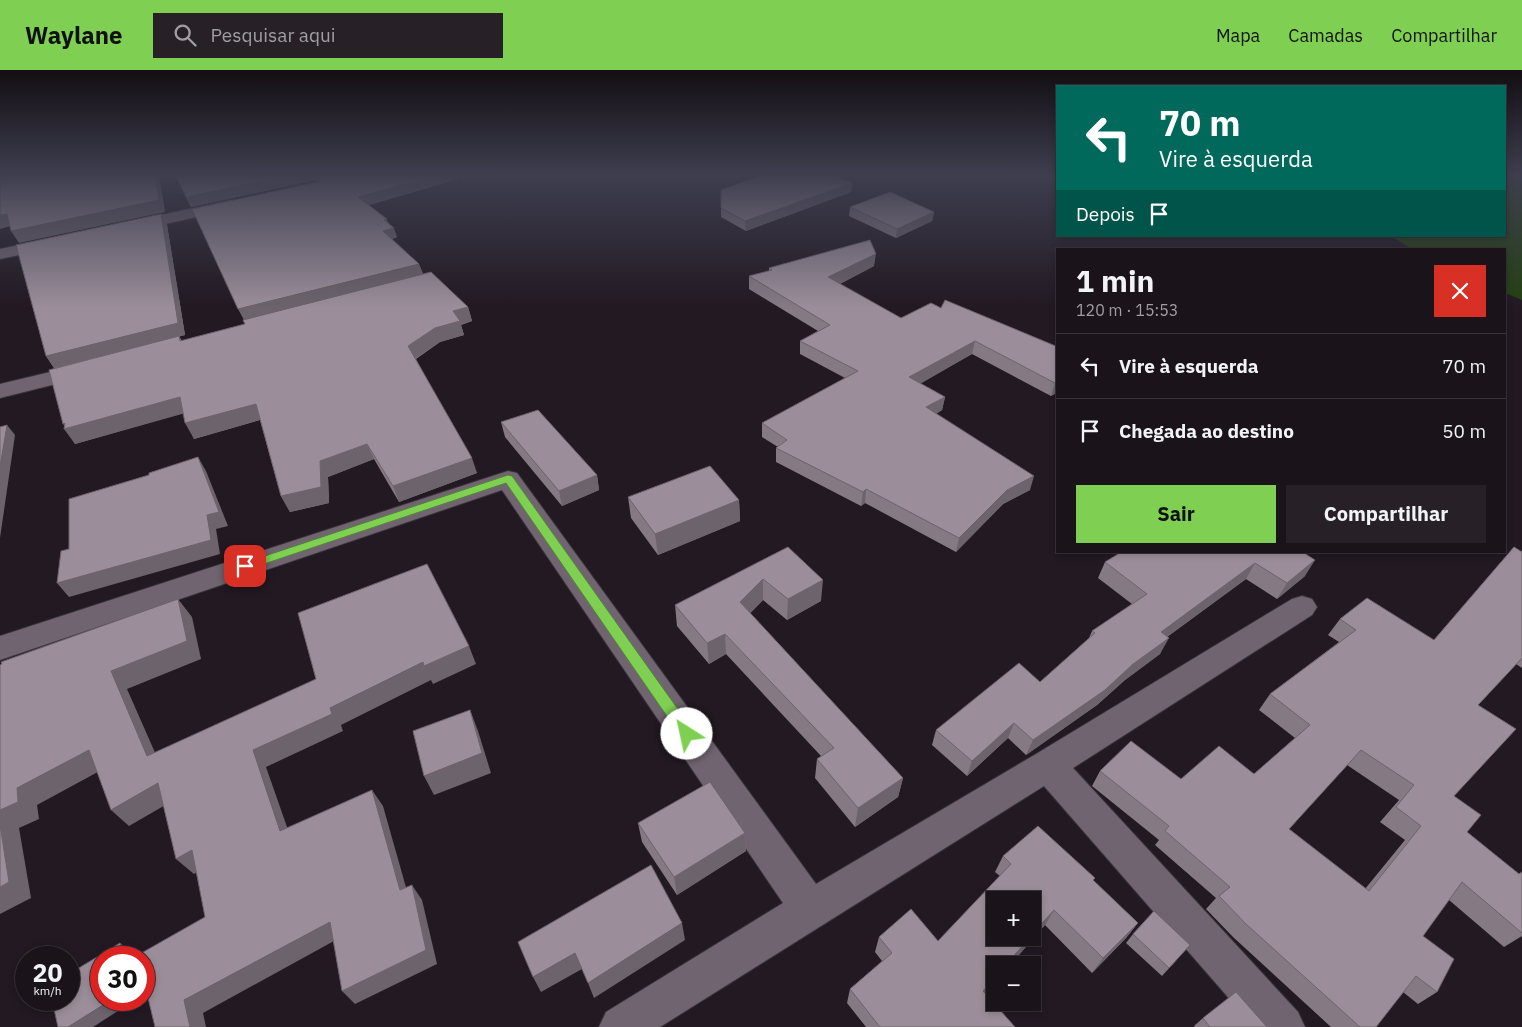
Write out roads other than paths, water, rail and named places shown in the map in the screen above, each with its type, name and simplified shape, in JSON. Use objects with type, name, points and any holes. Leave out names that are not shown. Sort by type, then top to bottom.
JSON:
[{"type":"street","points":[[114,230],[166,219]]},
{"type":"street","points":[[0,254],[67,240]]},
{"type":"street","points":[[0,392],[104,364]]},
{"type":"street","points":[[0,648],[508,479],[810,909]]},
{"type":"street","points":[[620,1027],[1302,607]]},
{"type":"street","points":[[1048,765],[1283,1027]]}]
